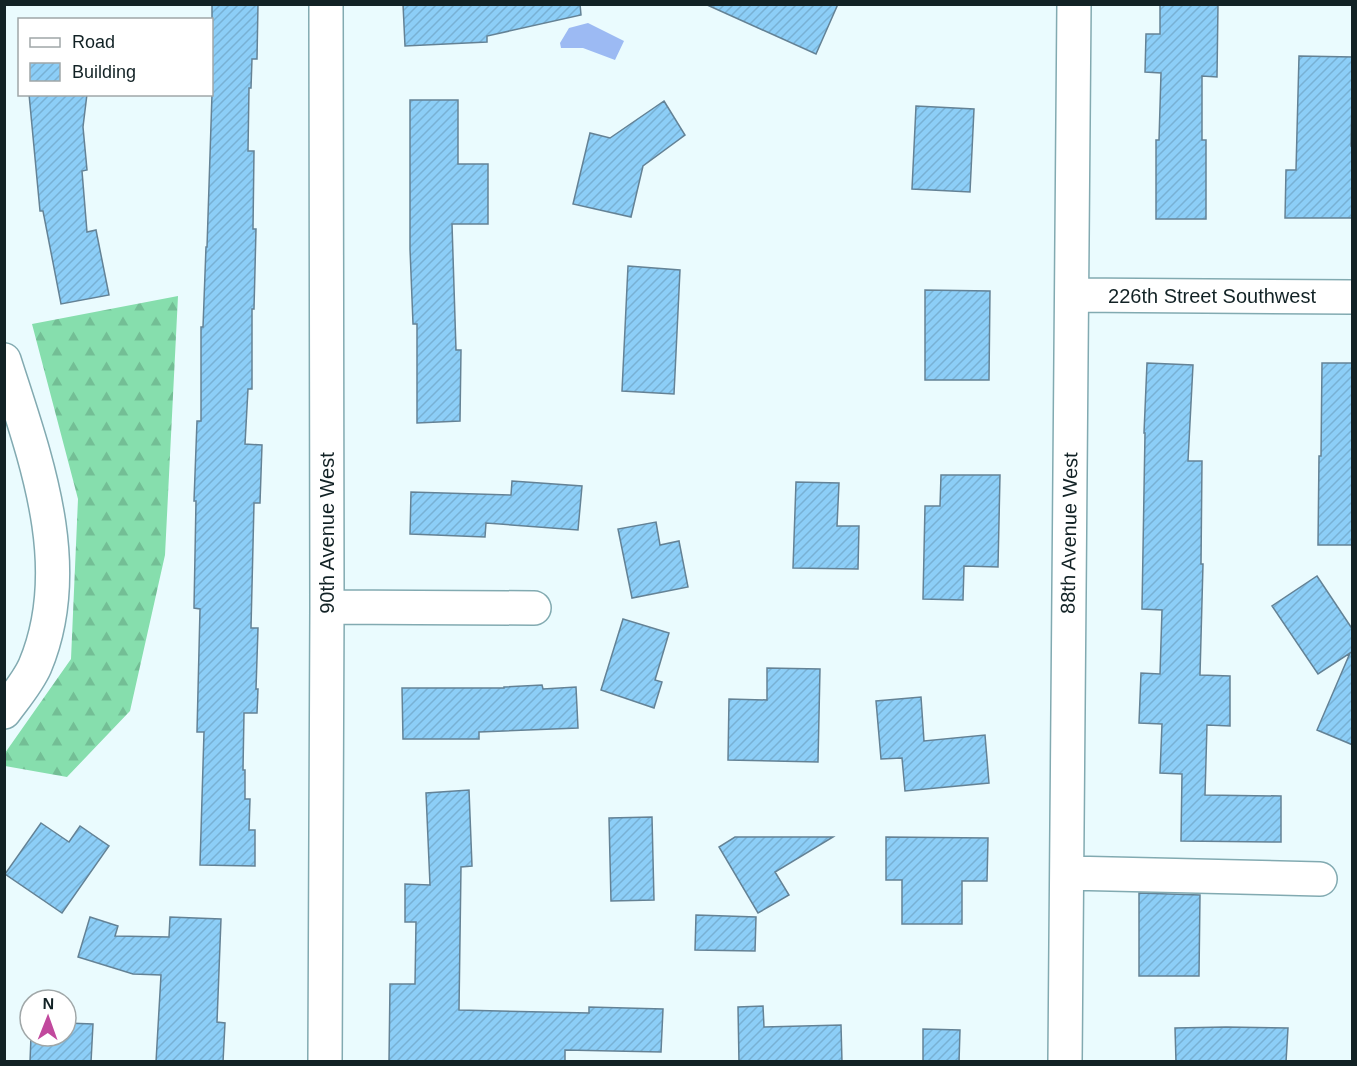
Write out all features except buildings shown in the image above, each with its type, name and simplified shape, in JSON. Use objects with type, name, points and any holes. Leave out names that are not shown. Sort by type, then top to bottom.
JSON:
[{"type":"street","name":"90th Avenue West","points":[[325,1062],[326,4]]},
{"type":"street","name":"88th Avenue West","points":[[1065,1062],[1074,4]]},
{"type":"street","name":"226th Street Southwest","points":[[1072,295],[1353,297]]},
{"type":"street","points":[[4,360],[40,479],[54,559],[44,638],[34,668],[4,712]]},
{"type":"street","points":[[327,607],[534,608]]},
{"type":"street","points":[[1068,873],[1320,879]]},
{"type":"green space","points":[[178,296],[165,555],[130,711],[67,777],[5,766],[5,753],[71,659],[78,499],[32,324]]},
{"type":"water","points":[[588,23],[624,41],[615,60],[583,48],[561,48],[560,43],[569,28]]}]
